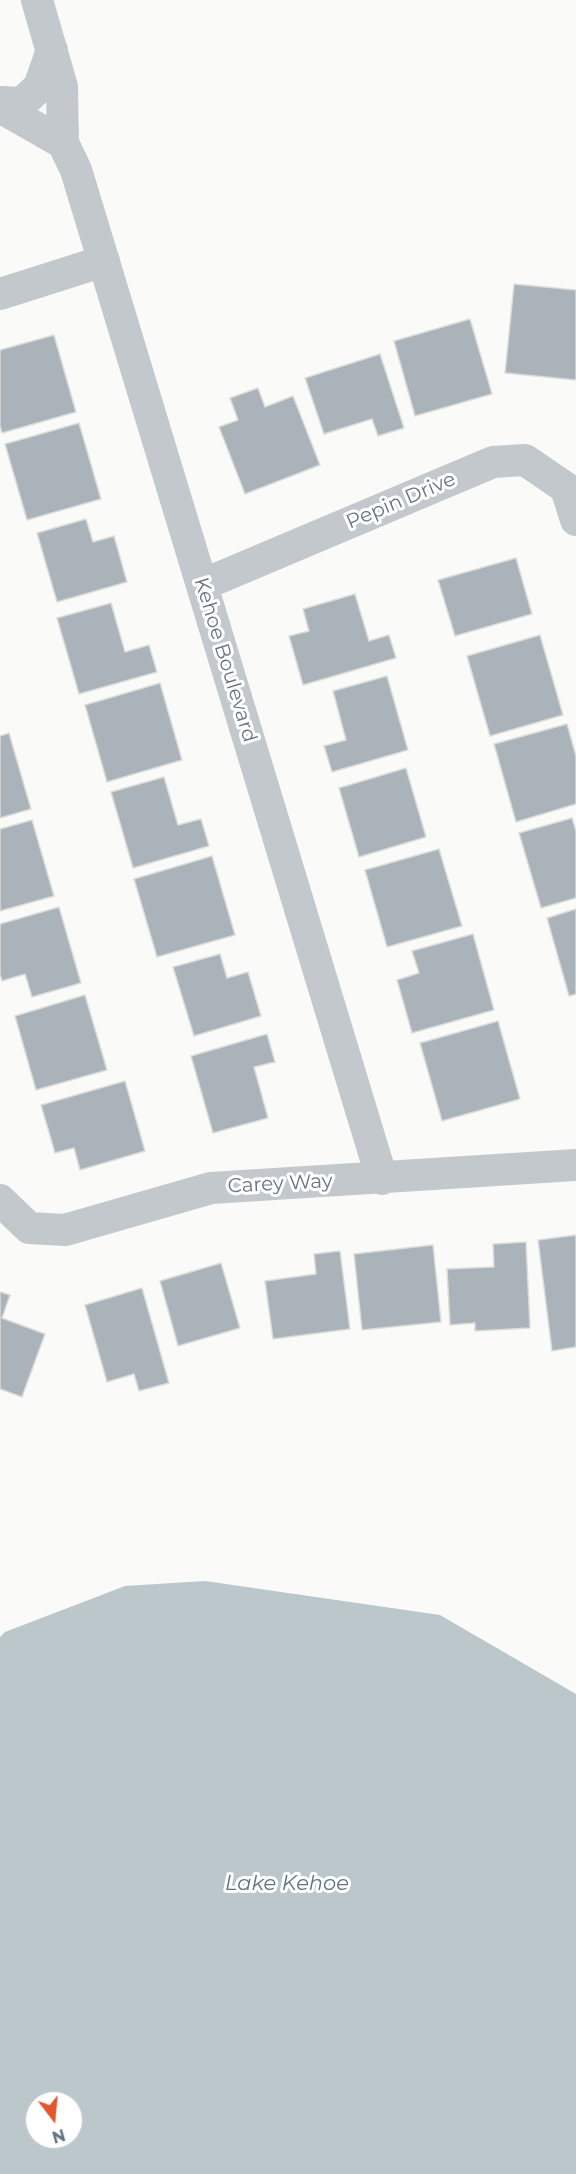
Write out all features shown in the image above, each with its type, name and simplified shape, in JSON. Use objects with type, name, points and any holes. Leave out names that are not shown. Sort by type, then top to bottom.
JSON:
[{"type":"street","name":"Kehoe Boulevard","points":[[37,0],[62,87],[63,143],[75,170],[104,261],[382,1179]]},
{"type":"street","points":[[0,105],[22,103],[39,87],[52,50]]},
{"type":"street","points":[[0,105],[63,143]]},
{"type":"street","points":[[0,294],[104,261]]},
{"type":"street","name":"Pepin Drive","points":[[202,585],[493,462],[525,460],[566,488],[576,520]]},
{"type":"street","name":"Carey Way","points":[[0,1200],[30,1228],[65,1230],[211,1188],[576,1165]]},
{"type":"water","name":"Lake Kehoe","points":[[205,1581],[440,1615],[576,1694],[576,2174],[0,2174],[0,1637],[5,1632],[125,1586]]},
{"type":"building","points":[[514,284],[576,290],[576,380],[505,373]]},
{"type":"building","points":[[470,319],[492,394],[415,416],[394,341]]},
{"type":"building","points":[[54,335],[76,412],[2,433],[0,426],[0,350]]},
{"type":"building","points":[[380,354],[404,428],[378,436],[372,419],[324,434],[305,378]]},
{"type":"building","points":[[258,388],[265,407],[293,396],[320,465],[245,494],[219,427],[238,420],[230,398]]},
{"type":"building","points":[[79,423],[101,499],[27,520],[5,444]]},
{"type":"building","points":[[86,519],[93,542],[114,536],[127,582],[57,602],[37,533]]},
{"type":"building","points":[[516,558],[532,614],[455,636],[438,580]]},
{"type":"building","points":[[355,594],[369,641],[389,635],[396,658],[303,685],[289,636],[309,631],[303,609]]},
{"type":"building","points":[[111,603],[125,652],[149,645],[157,672],[79,694],[57,618]]},
{"type":"building","points":[[540,635],[563,715],[490,736],[467,656]]},
{"type":"building","points":[[387,676],[408,750],[332,772],[324,746],[346,740],[333,691]]},
{"type":"building","points":[[160,683],[182,760],[107,782],[85,705]]},
{"type":"building","points":[[567,724],[576,756],[576,804],[516,822],[494,744]]},
{"type":"building","points":[[9,733],[31,809],[0,818],[0,736]]},
{"type":"building","points":[[406,768],[426,837],[359,857],[339,788]]},
{"type":"building","points":[[164,777],[178,825],[201,819],[209,846],[133,868],[111,792]]},
{"type":"building","points":[[572,818],[576,831],[576,898],[541,908],[519,833]]},
{"type":"building","points":[[32,820],[54,896],[0,911],[0,829]]},
{"type":"building","points":[[439,849],[462,926],[387,947],[365,870]]},
{"type":"building","points":[[212,856],[235,935],[157,957],[134,879]]},
{"type":"building","points":[[59,907],[81,983],[32,997],[25,974],[2,981],[0,924]]},
{"type":"building","points":[[576,909],[576,994],[569,996],[547,918]]},
{"type":"building","points":[[473,934],[494,1010],[412,1033],[397,980],[419,973],[412,951]]},
{"type":"building","points":[[220,954],[227,978],[248,972],[261,1016],[194,1036],[173,967]]},
{"type":"building","points":[[85,995],[107,1070],[36,1090],[15,1016]]},
{"type":"building","points":[[498,1021],[520,1099],[442,1121],[420,1043]]},
{"type":"building","points":[[267,1034],[275,1062],[254,1067],[268,1118],[213,1133],[191,1056]]},
{"type":"building","points":[[125,1081],[145,1151],[80,1170],[74,1148],[55,1153],[41,1105]]},
{"type":"building","points":[[576,1235],[576,1347],[552,1351],[538,1240]]},
{"type":"building","points":[[526,1242],[530,1328],[475,1331],[475,1323],[450,1325],[447,1269],[494,1267],[493,1244]]},
{"type":"building","points":[[433,1245],[441,1322],[362,1330],[354,1254]]},
{"type":"building","points":[[340,1251],[350,1329],[273,1339],[265,1281],[316,1274],[314,1254]]},
{"type":"building","points":[[221,1263],[240,1328],[178,1346],[160,1281]]},
{"type":"building","points":[[142,1288],[169,1383],[139,1391],[134,1374],[107,1382],[85,1305]]},
{"type":"building","points":[[0,1292],[10,1295],[2,1318],[45,1334],[22,1397],[0,1389]]}]
